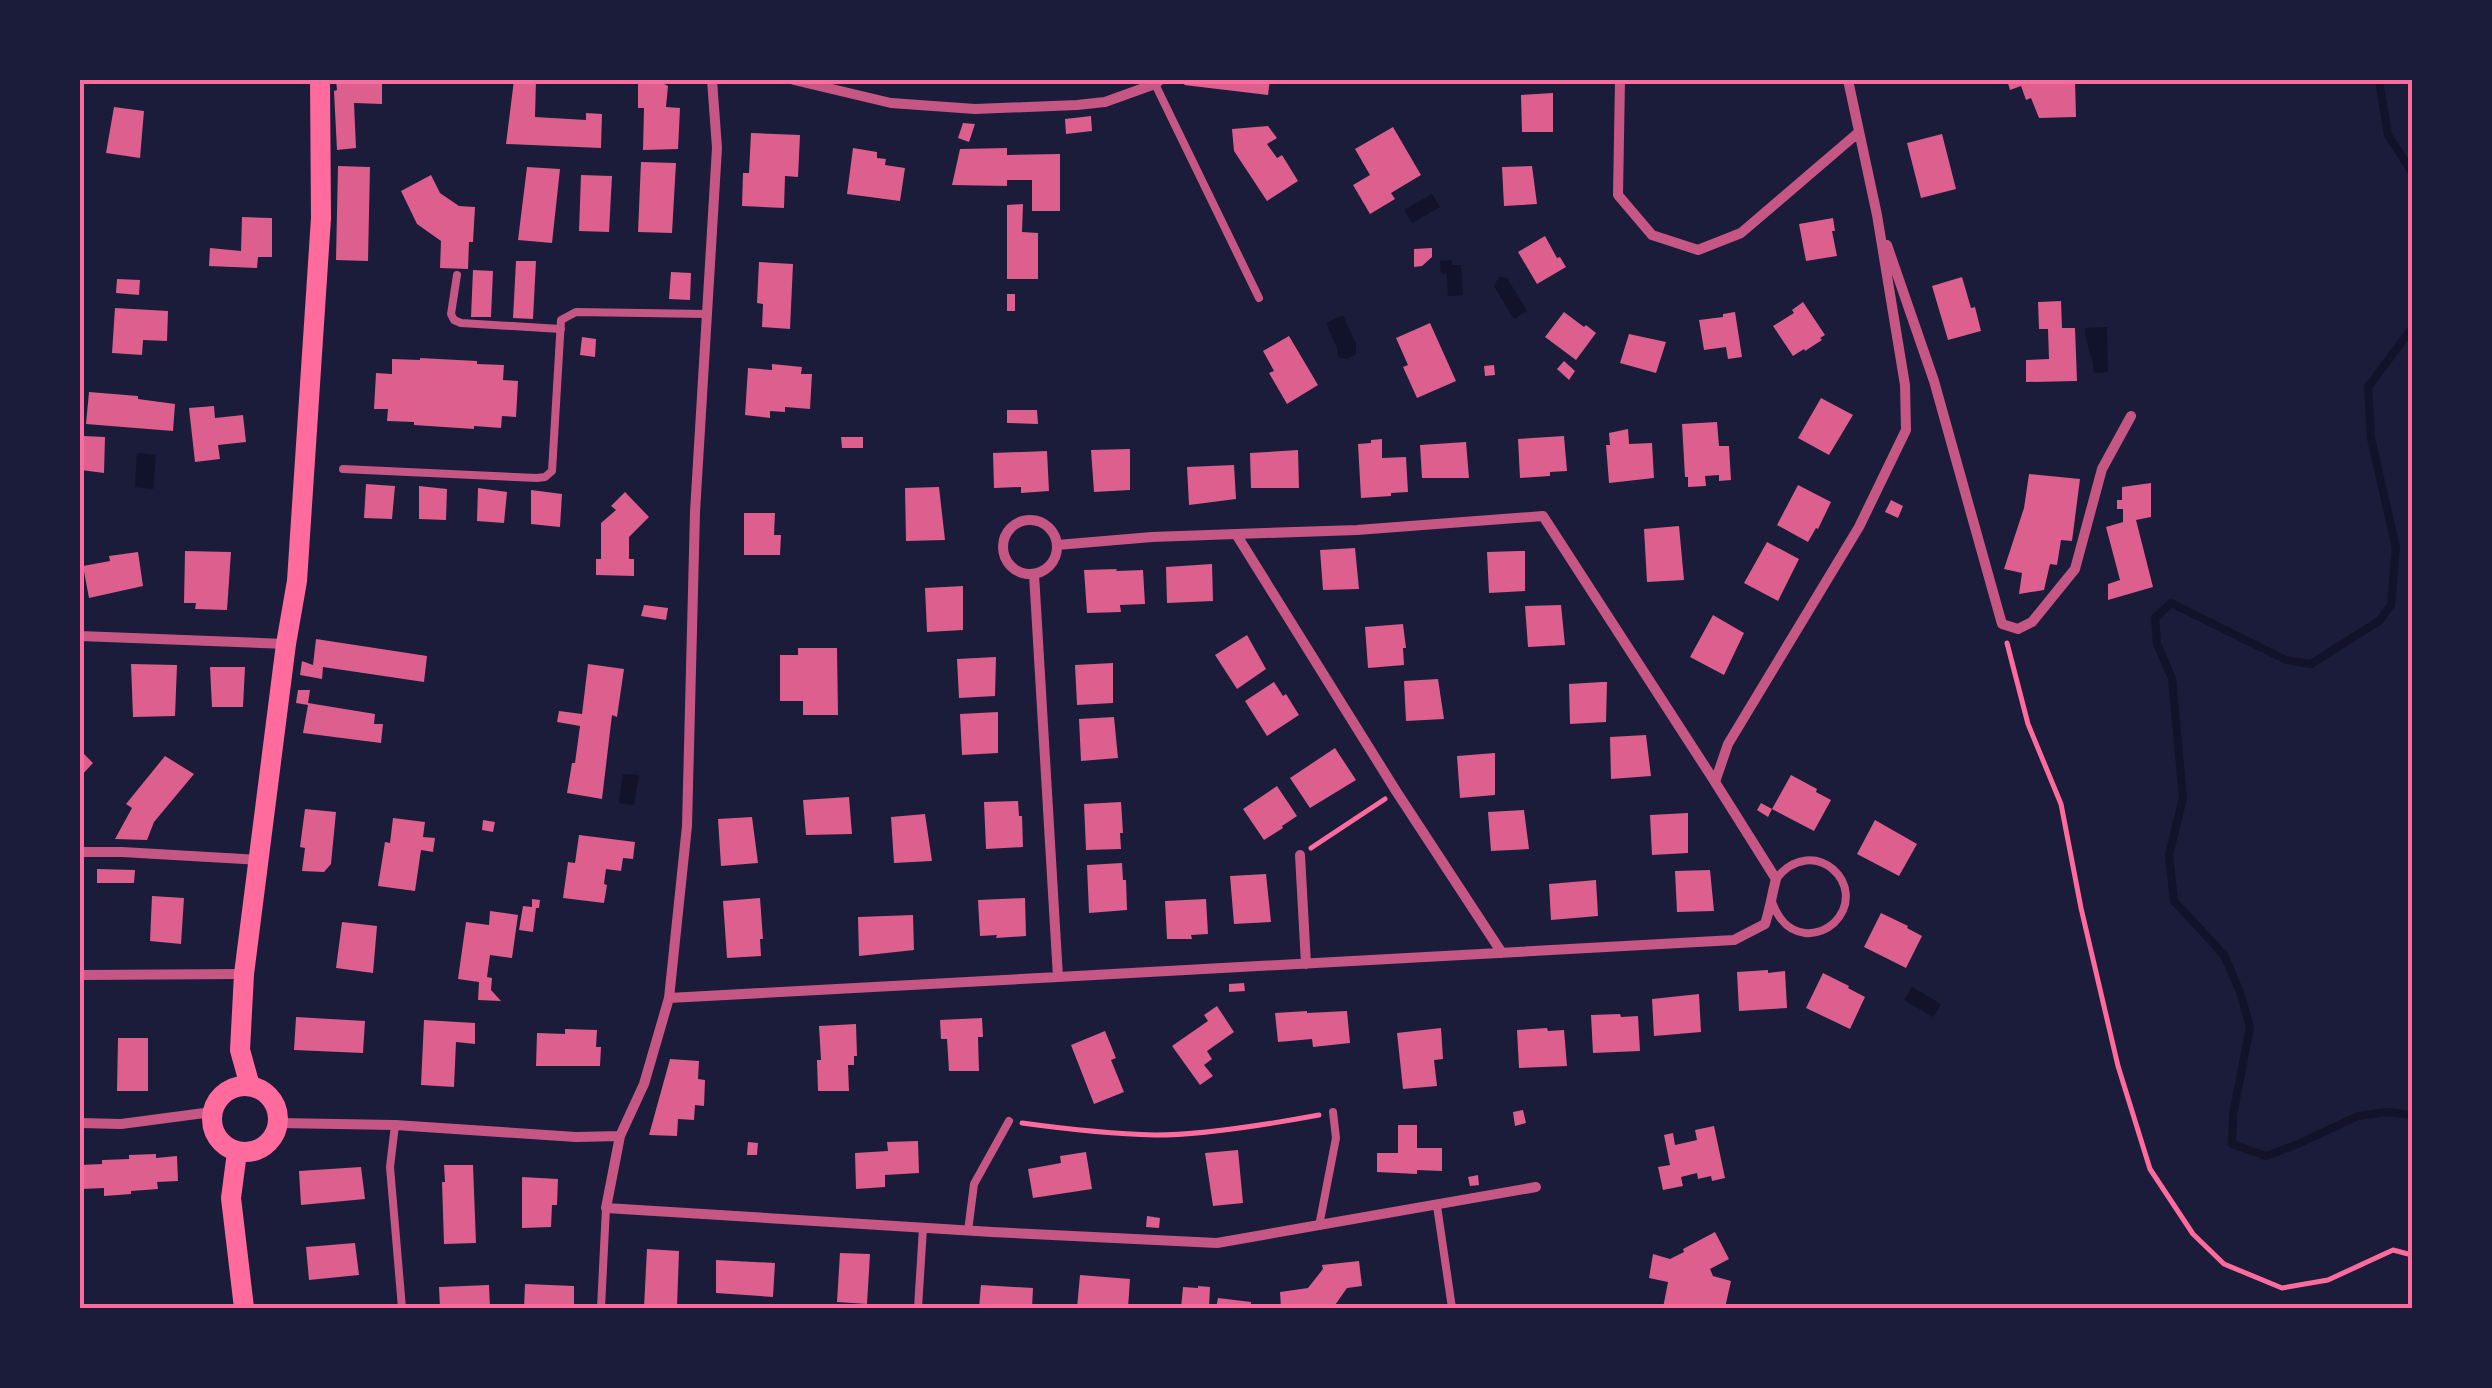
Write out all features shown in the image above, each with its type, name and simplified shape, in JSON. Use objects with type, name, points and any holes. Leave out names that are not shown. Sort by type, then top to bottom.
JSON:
[{"type":"main road","points":[[250,1086],[240,1050],[244,974],[297,580],[322,218],[320,80]]},
{"type":"main road","points":[[250,1086],[260,1088],[274,1103],[278,1123],[275,1134],[260,1150],[237,1152],[214,1133],[212,1112],[215,1102],[230,1089],[250,1086]]},
{"type":"main road","points":[[237,1152],[231,1198],[244,1308]]},
{"type":"street","points":[[712,80],[717,148],[695,512],[688,826],[670,998],[644,1084],[620,1136],[606,1208],[1217,1244],[1536,1187]]},
{"type":"street","points":[[794,80],[892,104],[975,109],[1104,102],[1157,82]]},
{"type":"street","points":[[1620,80],[1618,194],[1652,235],[1698,250],[1741,233],[1859,132]]},
{"type":"street","points":[[1715,782],[1728,744],[1859,527],[1906,430],[1905,385],[1877,215],[1848,80]]},
{"type":"street","points":[[1877,215],[1934,380],[2002,624],[2018,629],[2032,622],[2075,569],[2102,469],[2131,416]]},
{"type":"street","points":[[670,998],[1734,940],[1764,924],[1776,879],[1543,516],[1057,545]]},
{"type":"street","points":[[1034,519],[1050,528],[1057,545],[1053,561],[1034,574],[1016,570],[1004,556],[1002,546],[1016,523],[1034,519]]},
{"type":"street","points":[[1236,534],[1502,953]]},
{"type":"street","points":[[1034,574],[1058,977]]},
{"type":"street","points":[[80,636],[286,644]]},
{"type":"street","points":[[80,852],[259,860]]},
{"type":"street","points":[[1300,855],[1306,964]]},
{"type":"street","points":[[80,974],[244,974]]},
{"type":"street","points":[[80,1124],[121,1124],[212,1112]]},
{"type":"street","points":[[278,1123],[620,1136]]},
{"type":"lane","points":[[1157,82],[1259,298]]},
{"type":"lane","points":[[457,275],[451,314],[454,320],[561,329]]},
{"type":"lane","points":[[343,469],[545,477],[552,472],[561,320],[576,312],[707,314]]},
{"type":"lane","points":[[1772,902],[1784,924],[1806,933],[1830,927],[1844,908],[1844,884],[1838,873],[1818,860],[1794,862],[1776,879]]},
{"type":"lane","points":[[1319,1226],[1336,1138],[1333,1112]]},
{"type":"lane","points":[[968,1231],[974,1184],[1009,1121]]},
{"type":"lane","points":[[394,1125],[390,1167],[402,1308]]},
{"type":"lane","points":[[1436,1206],[1452,1308]]},
{"type":"lane","points":[[601,1308],[606,1208]]},
{"type":"lane","points":[[918,1308],[923,1228]]},
{"type":"path","points":[[2002,624],[2028,724],[2061,804],[2118,1066],[2150,1168],[2194,1234],[2224,1264],[2282,1288],[2328,1280],[2393,1250],[2412,1255]]},
{"type":"path","points":[[1300,855],[1396,791]]},
{"type":"path","points":[[1009,1121],[1088,1131],[1176,1134],[1284,1122],[1333,1112]]},
{"type":"shaded area","points":[[1432,194],[1440,207],[1412,223],[1404,210]]},
{"type":"shaded area","points":[[1452,260],[1452,265],[1461,265],[1463,295],[1448,296],[1447,274],[1441,274],[1440,261]]},
{"type":"shaded area","points":[[1499,277],[1507,278],[1527,311],[1514,319],[1494,286]]},
{"type":"shaded area","points":[[1343,315],[1356,344],[1356,354],[1347,359],[1338,357],[1326,323]]},
{"type":"shaded area","points":[[2107,327],[2108,372],[2094,373],[2085,328]]},
{"type":"shaded area","points":[[137,453],[156,455],[153,489],[135,487]]},
{"type":"shaded area","points":[[623,774],[639,775],[634,805],[619,803]]},
{"type":"shaded area","points":[[1912,987],[1941,1004],[1933,1017],[1904,1000]]},
{"type":"building","points":[[336,80],[382,80],[382,104],[354,103],[356,148],[337,150]]},
{"type":"building","points":[[514,80],[536,80],[535,117],[586,120],[586,113],[602,114],[601,148],[506,144]]},
{"type":"building","points":[[638,80],[657,80],[668,86],[666,107],[680,108],[678,149],[643,150],[644,108],[638,108]]},
{"type":"building","points":[[1188,80],[1270,80],[1268,95],[1184,85]]},
{"type":"building","points":[[2007,80],[2075,80],[2076,117],[2039,118],[2021,86],[2010,90]]},
{"type":"building","points":[[1553,93],[1553,132],[1522,132],[1521,95]]},
{"type":"building","points":[[114,107],[144,111],[140,158],[106,153]]},
{"type":"building","points":[[1091,116],[1092,131],[1066,134],[1065,119]]},
{"type":"building","points":[[963,123],[975,124],[969,142],[958,138]]},
{"type":"building","points":[[1268,126],[1277,138],[1267,144],[1277,158],[1282,155],[1298,181],[1267,201],[1234,151],[1232,129]]},
{"type":"building","points":[[1393,127],[1421,175],[1391,193],[1395,199],[1370,214],[1353,185],[1370,175],[1355,149]]},
{"type":"building","points":[[751,133],[800,135],[798,177],[785,176],[784,208],[742,206],[743,173],[749,173]]},
{"type":"building","points":[[1942,134],[1956,189],[1921,198],[1907,143]]},
{"type":"building","points":[[853,148],[877,152],[877,158],[886,159],[885,165],[905,168],[900,201],[847,194]]},
{"type":"building","points":[[1007,148],[1007,155],[1060,154],[1060,211],[1032,211],[1032,180],[1007,180],[1007,186],[952,185],[960,149]]},
{"type":"building","points":[[641,162],[676,163],[672,233],[638,232]]},
{"type":"building","points":[[338,166],[370,167],[368,261],[336,260]]},
{"type":"building","points":[[1532,166],[1537,204],[1504,206],[1502,167]]},
{"type":"building","points":[[527,167],[560,169],[552,243],[518,240]]},
{"type":"building","points":[[431,175],[440,193],[459,206],[475,207],[468,269],[440,268],[441,241],[417,224],[401,191]]},
{"type":"building","points":[[581,175],[612,176],[609,232],[579,231]]},
{"type":"building","points":[[1023,204],[1022,232],[1038,233],[1038,279],[1007,279],[1007,205]]},
{"type":"building","points":[[242,217],[272,218],[272,257],[258,257],[257,268],[209,266],[210,248],[241,251]]},
{"type":"building","points":[[1833,218],[1837,256],[1806,261],[1799,224]]},
{"type":"building","points":[[1545,236],[1566,267],[1537,284],[1518,252]]},
{"type":"building","points":[[1432,248],[1432,257],[1422,266],[1414,267],[1414,249]]},
{"type":"building","points":[[516,261],[536,261],[533,319],[513,318]]},
{"type":"building","points":[[759,262],[793,264],[790,329],[762,327],[763,304],[757,303]]},
{"type":"building","points":[[473,270],[493,271],[491,317],[471,317]]},
{"type":"building","points":[[671,272],[691,273],[690,300],[669,299]]},
{"type":"building","points":[[1962,277],[1981,331],[1948,340],[1932,286]]},
{"type":"building","points":[[117,279],[140,280],[139,295],[116,293]]},
{"type":"building","points":[[1007,294],[1015,294],[1015,311],[1007,311]]},
{"type":"building","points":[[2061,301],[2062,328],[2075,328],[2077,381],[2026,382],[2026,360],[2049,359],[2048,329],[2039,329],[2038,302]]},
{"type":"building","points":[[1803,302],[1825,335],[1793,356],[1773,326]]},
{"type":"building","points":[[115,308],[168,311],[167,341],[143,340],[142,355],[112,353]]},
{"type":"building","points":[[1564,312],[1596,333],[1576,360],[1545,337]]},
{"type":"building","points":[[1735,312],[1742,357],[1728,359],[1726,347],[1704,350],[1699,320]]},
{"type":"building","points":[[1430,323],[1456,381],[1417,398],[1396,338]]},
{"type":"building","points":[[1629,334],[1666,342],[1656,373],[1620,363]]},
{"type":"building","points":[[1289,336],[1318,385],[1287,404],[1269,373],[1274,371],[1263,351]]},
{"type":"building","points":[[582,337],[596,339],[595,357],[580,355]]},
{"type":"building","points":[[392,359],[504,365],[503,380],[518,381],[516,417],[502,416],[501,428],[474,429],[387,421],[388,409],[374,409],[376,373],[392,374]]},
{"type":"building","points":[[1564,361],[1575,371],[1569,380],[1557,369]]},
{"type":"building","points":[[772,364],[802,367],[801,374],[812,374],[810,409],[785,407],[785,412],[770,411],[770,418],[745,415],[748,368],[772,370]]},
{"type":"building","points":[[1494,365],[1495,375],[1485,376],[1484,366]]},
{"type":"building","points":[[89,392],[175,404],[173,431],[86,424]]},
{"type":"building","points":[[1821,398],[1853,415],[1829,455],[1798,438]]},
{"type":"building","points":[[214,406],[215,418],[243,415],[246,442],[218,445],[220,459],[195,462],[189,408]]},
{"type":"building","points":[[1007,410],[1037,410],[1038,424],[1007,423]]},
{"type":"building","points":[[1717,422],[1719,446],[1729,446],[1731,480],[1719,481],[1719,475],[1705,476],[1706,486],[1688,487],[1682,424]]},
{"type":"building","points":[[1628,429],[1629,444],[1652,443],[1654,478],[1609,483],[1609,433]]},
{"type":"building","points":[[84,436],[105,437],[104,473],[81,470]]},
{"type":"building","points":[[1564,436],[1567,471],[1520,478],[1518,439]]},
{"type":"building","points":[[841,437],[863,437],[863,448],[842,448]]},
{"type":"building","points":[[1382,439],[1382,458],[1406,457],[1408,492],[1361,498],[1358,444]]},
{"type":"building","points":[[1466,442],[1469,478],[1422,478],[1420,445]]},
{"type":"building","points":[[1130,449],[1130,490],[1094,492],[1091,450]]},
{"type":"building","points":[[1298,450],[1299,488],[1251,488],[1250,453]]},
{"type":"building","points":[[1047,451],[1049,491],[1021,493],[1021,487],[994,488],[993,453]]},
{"type":"building","points":[[1234,465],[1236,499],[1189,505],[1187,467]]},
{"type":"building","points":[[2029,474],[2080,479],[2072,541],[2061,540],[2057,565],[2050,564],[2044,590],[2019,594],[2022,573],[2004,569],[2024,508]]},
{"type":"building","points":[[2151,483],[2151,517],[2136,520],[2153,587],[2108,600],[2108,584],[2120,580],[2106,527],[2123,522],[2123,509],[2117,509],[2122,487]]},
{"type":"building","points":[[366,484],[395,486],[392,519],[364,518]]},
{"type":"building","points":[[1798,485],[1831,502],[1808,542],[1777,525]]},
{"type":"building","points":[[419,486],[447,489],[446,520],[419,519]]},
{"type":"building","points":[[939,487],[945,540],[906,541],[905,488]]},
{"type":"building","points":[[478,488],[507,492],[504,523],[477,521]]},
{"type":"building","points":[[531,490],[562,494],[560,527],[531,524]]},
{"type":"building","points":[[625,492],[649,517],[629,537],[634,576],[596,575],[596,559],[601,559],[601,523],[616,510],[611,506]]},
{"type":"building","points":[[1891,500],[1903,506],[1898,518],[1885,512]]},
{"type":"building","points":[[744,513],[775,513],[774,535],[781,535],[780,555],[744,555]]},
{"type":"building","points":[[1679,526],[1684,580],[1647,582],[1644,529]]},
{"type":"building","points":[[1767,542],[1799,559],[1778,601],[1744,583]]},
{"type":"building","points":[[1355,548],[1359,589],[1323,590],[1320,550]]},
{"type":"building","points":[[185,551],[231,552],[227,610],[195,609],[196,603],[184,603]]},
{"type":"building","points":[[1525,551],[1525,591],[1489,593],[1487,552]]},
{"type":"building","points":[[138,552],[143,586],[89,598],[83,566],[110,561],[109,556]]},
{"type":"building","points":[[1212,564],[1213,601],[1167,603],[1166,567]]},
{"type":"building","points":[[1084,570],[1143,570],[1145,604],[1120,605],[1121,612],[1087,613]]},
{"type":"building","points":[[963,586],[963,630],[927,632],[925,588]]},
{"type":"building","points":[[644,605],[668,608],[666,620],[641,616]]},
{"type":"building","points":[[1561,605],[1565,645],[1528,647],[1525,606]]},
{"type":"building","points":[[1713,615],[1744,633],[1724,675],[1690,657]]},
{"type":"building","points":[[1403,624],[1404,665],[1368,668],[1365,627]]},
{"type":"building","points":[[1247,635],[1266,669],[1237,689],[1215,655]]},
{"type":"building","points":[[316,639],[427,656],[424,682],[323,667],[322,679],[300,675],[302,661],[313,665]]},
{"type":"building","points":[[798,648],[837,648],[838,715],[803,715],[803,701],[780,701],[780,655],[798,655]]},
{"type":"building","points":[[996,657],[995,696],[959,698],[957,659]]},
{"type":"building","points":[[1113,663],[1113,703],[1077,705],[1075,665]]},
{"type":"building","points":[[131,664],[177,665],[175,716],[133,717]]},
{"type":"building","points":[[588,664],[624,669],[617,717],[612,715],[602,799],[567,793],[580,726],[557,722],[559,711],[582,714]]},
{"type":"building","points":[[210,667],[245,667],[243,707],[212,707]]},
{"type":"building","points":[[1438,679],[1444,719],[1406,721],[1404,681]]},
{"type":"building","points":[[1274,682],[1299,715],[1267,736],[1245,701]]},
{"type":"building","points":[[1607,682],[1606,722],[1570,724],[1569,684]]},
{"type":"building","points":[[298,690],[310,690],[308,703],[375,714],[374,724],[383,724],[381,743],[303,733],[308,705],[296,703]]},
{"type":"building","points":[[998,712],[998,753],[962,755],[960,714]]},
{"type":"building","points":[[1114,717],[1118,758],[1081,761],[1079,719]]},
{"type":"building","points":[[1646,735],[1651,776],[1611,779],[1610,737]]},
{"type":"building","points":[[1335,748],[1356,780],[1310,808],[1290,778]]},
{"type":"building","points":[[80,750],[93,763],[80,777]]},
{"type":"building","points":[[1495,753],[1495,795],[1460,798],[1457,756]]},
{"type":"building","points":[[165,756],[194,774],[154,822],[147,840],[115,839],[132,808],[126,804]]},
{"type":"building","points":[[1791,775],[1831,800],[1814,831],[1772,809]]},
{"type":"building","points":[[1277,786],[1297,816],[1264,840],[1243,809]]},
{"type":"building","points":[[849,797],[852,834],[806,835],[803,800]]},
{"type":"building","points":[[1018,801],[1023,847],[986,849],[984,802]]},
{"type":"building","points":[[1121,802],[1121,849],[1086,850],[1084,804]]},
{"type":"building","points":[[1761,803],[1772,809],[1768,817],[1757,810]]},
{"type":"building","points":[[305,809],[336,812],[331,864],[324,872],[302,871],[305,848],[300,847]]},
{"type":"building","points":[[1524,810],[1529,849],[1491,851],[1488,812]]},
{"type":"building","points":[[1688,813],[1688,853],[1652,855],[1650,815]]},
{"type":"building","points":[[925,814],[932,861],[894,863],[891,817]]},
{"type":"building","points":[[752,817],[758,863],[721,866],[718,819]]},
{"type":"building","points":[[393,818],[425,822],[423,837],[435,838],[433,852],[421,850],[415,891],[378,886]]},
{"type":"building","points":[[483,820],[495,822],[493,832],[482,830]]},
{"type":"building","points":[[1875,820],[1917,844],[1899,876],[1857,854]]},
{"type":"building","points":[[579,835],[635,842],[633,859],[623,858],[621,871],[606,869],[604,903],[563,898],[568,862],[575,863]]},
{"type":"building","points":[[1122,863],[1127,910],[1089,913],[1087,865]]},
{"type":"building","points":[[97,869],[135,870],[134,883],[97,883]]},
{"type":"building","points":[[1710,870],[1714,911],[1677,912],[1675,871]]},
{"type":"building","points":[[1266,874],[1271,922],[1234,924],[1230,876]]},
{"type":"building","points":[[1596,880],[1598,916],[1551,920],[1549,884]]},
{"type":"building","points":[[152,896],[184,898],[181,944],[150,941]]},
{"type":"building","points":[[760,898],[761,956],[727,958],[723,901]]},
{"type":"building","points":[[1025,898],[1026,936],[980,936],[978,900]]},
{"type":"building","points":[[532,899],[540,900],[533,932],[519,930],[523,906],[532,907]]},
{"type":"building","points":[[1206,899],[1208,934],[1191,935],[1192,939],[1167,939],[1165,901]]},
{"type":"building","points":[[490,911],[518,915],[512,958],[490,955],[487,977],[492,978],[491,990],[501,1001],[478,1000],[479,982],[458,979],[466,922],[489,925]]},
{"type":"building","points":[[1881,913],[1922,936],[1906,968],[1864,947]]},
{"type":"building","points":[[913,915],[914,950],[859,956],[858,917]]},
{"type":"building","points":[[342,922],[377,926],[373,973],[336,968]]},
{"type":"building","points":[[1785,971],[1787,1008],[1739,1011],[1737,972]]},
{"type":"building","points":[[1823,973],[1865,997],[1850,1029],[1806,1008]]},
{"type":"building","points":[[1244,983],[1245,991],[1229,992],[1229,984]]},
{"type":"building","points":[[1699,994],[1701,1032],[1654,1036],[1652,999]]},
{"type":"building","points":[[1217,1006],[1234,1032],[1207,1051],[1212,1059],[1204,1065],[1213,1076],[1200,1085],[1172,1046],[1208,1021],[1204,1015]]},
{"type":"building","points":[[1347,1011],[1350,1043],[1313,1047],[1312,1039],[1278,1042],[1275,1013]]},
{"type":"building","points":[[1591,1015],[1638,1016],[1640,1051],[1593,1053]]},
{"type":"building","points":[[296,1017],[365,1021],[363,1053],[294,1050]]},
{"type":"building","points":[[982,1018],[979,1071],[949,1071],[947,1039],[941,1039],[940,1020]]},
{"type":"building","points":[[424,1020],[475,1023],[475,1044],[456,1042],[454,1087],[421,1085]]},
{"type":"building","points":[[856,1024],[857,1056],[854,1065],[848,1065],[849,1091],[818,1091],[819,1026]]},
{"type":"building","points":[[1441,1028],[1443,1059],[1434,1060],[1437,1086],[1403,1089],[1397,1033]]},
{"type":"building","points":[[565,1029],[597,1030],[600,1066],[536,1066],[537,1033],[565,1034]]},
{"type":"building","points":[[1517,1030],[1564,1030],[1567,1066],[1519,1068]]},
{"type":"building","points":[[1105,1031],[1124,1092],[1094,1104],[1071,1045]]},
{"type":"building","points":[[118,1038],[148,1038],[148,1091],[117,1091]]},
{"type":"building","points":[[670,1059],[699,1061],[698,1079],[705,1080],[704,1106],[695,1105],[694,1120],[678,1119],[677,1136],[649,1135]]},
{"type":"building","points":[[1523,1110],[1526,1123],[1515,1126],[1513,1112]]},
{"type":"building","points":[[1398,1125],[1417,1125],[1417,1148],[1442,1148],[1442,1171],[1377,1172],[1377,1153],[1398,1153]]},
{"type":"building","points":[[1714,1126],[1725,1178],[1698,1179],[1697,1173],[1681,1177],[1683,1186],[1663,1190],[1658,1167],[1670,1165],[1664,1135],[1673,1133],[1675,1145],[1697,1140],[1695,1130]]},
{"type":"building","points":[[918,1141],[919,1173],[885,1175],[885,1187],[856,1189],[855,1153],[888,1151],[887,1142]]},
{"type":"building","points":[[748,1142],[758,1143],[757,1155],[747,1155]]},
{"type":"building","points":[[1238,1150],[1243,1203],[1213,1206],[1205,1153]]},
{"type":"building","points":[[1086,1152],[1092,1189],[1033,1198],[1028,1169],[1061,1163],[1060,1156]]},
{"type":"building","points":[[156,1154],[156,1158],[177,1156],[178,1181],[157,1182],[158,1189],[131,1194],[104,1196],[104,1188],[82,1189],[81,1165]]},
{"type":"building","points":[[444,1165],[473,1165],[476,1243],[444,1244]]},
{"type":"building","points":[[361,1167],[365,1199],[301,1205],[299,1171]]},
{"type":"building","points":[[1478,1175],[1479,1185],[1470,1186],[1468,1177]]},
{"type":"building","points":[[522,1177],[558,1179],[551,1227],[522,1228]]},
{"type":"building","points":[[1147,1216],[1160,1218],[1159,1228],[1146,1227]]},
{"type":"building","points":[[1715,1232],[1729,1259],[1710,1269],[1713,1276],[1731,1281],[1725,1308],[1663,1308],[1668,1282],[1649,1278],[1653,1254],[1670,1259]]},
{"type":"building","points":[[355,1243],[359,1275],[309,1280],[306,1247]]},
{"type":"building","points":[[647,1249],[679,1251],[677,1308],[644,1308]]},
{"type":"building","points":[[840,1253],[870,1254],[867,1304],[837,1302]]},
{"type":"building","points":[[716,1260],[775,1263],[773,1297],[716,1293]]},
{"type":"building","points":[[1359,1261],[1362,1286],[1347,1288],[1333,1308],[1281,1308],[1280,1292],[1308,1288],[1322,1265]]},
{"type":"building","points":[[1080,1275],[1130,1279],[1128,1308],[1077,1308]]},
{"type":"building","points":[[525,1284],[574,1286],[574,1308],[524,1308]]},
{"type":"building","points":[[489,1285],[490,1308],[440,1308],[439,1287]]},
{"type":"building","points":[[981,1285],[1033,1288],[1032,1308],[979,1308]]},
{"type":"building","points":[[1183,1287],[1210,1287],[1209,1308],[1181,1308]]},
{"type":"building","points":[[1218,1298],[1251,1302],[1251,1308],[1216,1308]]},
{"type":"waterway","points":[[2379,80],[2388,135],[2412,172]]},
{"type":"waterway","points":[[2412,328],[2368,387],[2371,438],[2396,548],[2391,605],[2379,621],[2311,664],[2286,660],[2171,603],[2155,618],[2157,644],[2172,678],[2183,798],[2169,855],[2174,901],[2224,955],[2250,1027],[2233,1115],[2232,1144],[2266,1156],[2358,1116],[2387,1112],[2412,1115]]}]
